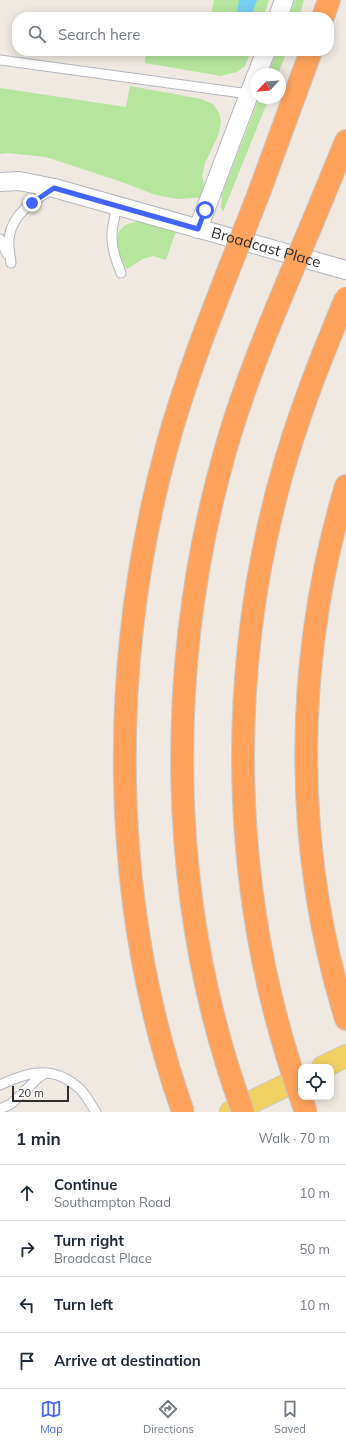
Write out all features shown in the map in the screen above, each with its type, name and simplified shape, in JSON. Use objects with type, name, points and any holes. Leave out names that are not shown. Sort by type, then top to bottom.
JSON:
[{"type":"highway","points":[[325,12],[329,0]]},
{"type":"highway","points":[[183,1112],[156,1020],[142,952],[132,882],[125,778],[126,721],[128,673],[140,571],[151,511],[166,450],[183,395],[199,348],[260,190],[309,56]]},
{"type":"highway","points":[[243,1112],[225,1059],[215,1022],[198,946],[192,904],[186,850],[182,784],[182,716],[184,681],[197,572],[209,512],[226,446],[242,396],[260,350],[346,141]]},
{"type":"highway","points":[[306,1112],[295,1082],[277,1022],[256,923],[244,820],[242,754],[243,718],[252,618],[263,550],[278,485],[321,357],[346,298]]},
{"type":"highway","points":[[346,486],[324,569],[314,636],[308,703],[306,770],[310,837],[319,906],[332,970],[346,1019]]},
{"type":"main road","points":[[329,1064],[346,1056]]},
{"type":"main road","points":[[231,1112],[298,1079]]},
{"type":"street","points":[[280,12],[284,0]]},
{"type":"street","points":[[259,68],[264,56]]},
{"type":"street","points":[[198,229],[249,94]]},
{"type":"street","name":"Broadcast Place","points":[[0,182],[19,181],[54,188],[346,270]]},
{"type":"lane","points":[[0,60],[249,94]]},
{"type":"lane","points":[[0,239],[11,263],[8,238],[15,219],[32,203],[54,188]]},
{"type":"lane","points":[[118,205],[112,224],[111,240],[120,272]]},
{"type":"lane","points":[[0,1109],[11,1104],[38,1078],[47,1072]]},
{"type":"lane","points":[[0,1085],[23,1076],[47,1072],[61,1076],[80,1090],[96,1112]]},
{"type":"green space","points":[[214,0],[269,0],[265,12],[212,12]]},
{"type":"green space","points":[[295,0],[304,0],[300,12],[291,12]]},
{"type":"green space","points":[[146,56],[249,56],[245,66],[237,72],[221,76],[145,63]]},
{"type":"green space","points":[[275,56],[285,56],[280,68],[270,68]]},
{"type":"green space","points":[[130,86],[201,99],[213,104],[219,113],[221,122],[218,136],[205,163],[202,177],[206,188],[206,197],[177,199],[156,195],[46,157],[8,153],[0,154],[0,88],[126,107]]},
{"type":"green space","points":[[257,104],[267,104],[223,212],[221,206],[222,194]]},
{"type":"green space","points":[[138,221],[176,231],[166,260],[153,256],[143,259],[127,269],[119,252],[117,240],[118,234],[126,225]]},
{"type":"water","points":[[239,0],[257,0],[253,12],[237,12]]},
{"type":"route","points":[[32,203],[54,188],[198,229],[205,210]]}]
